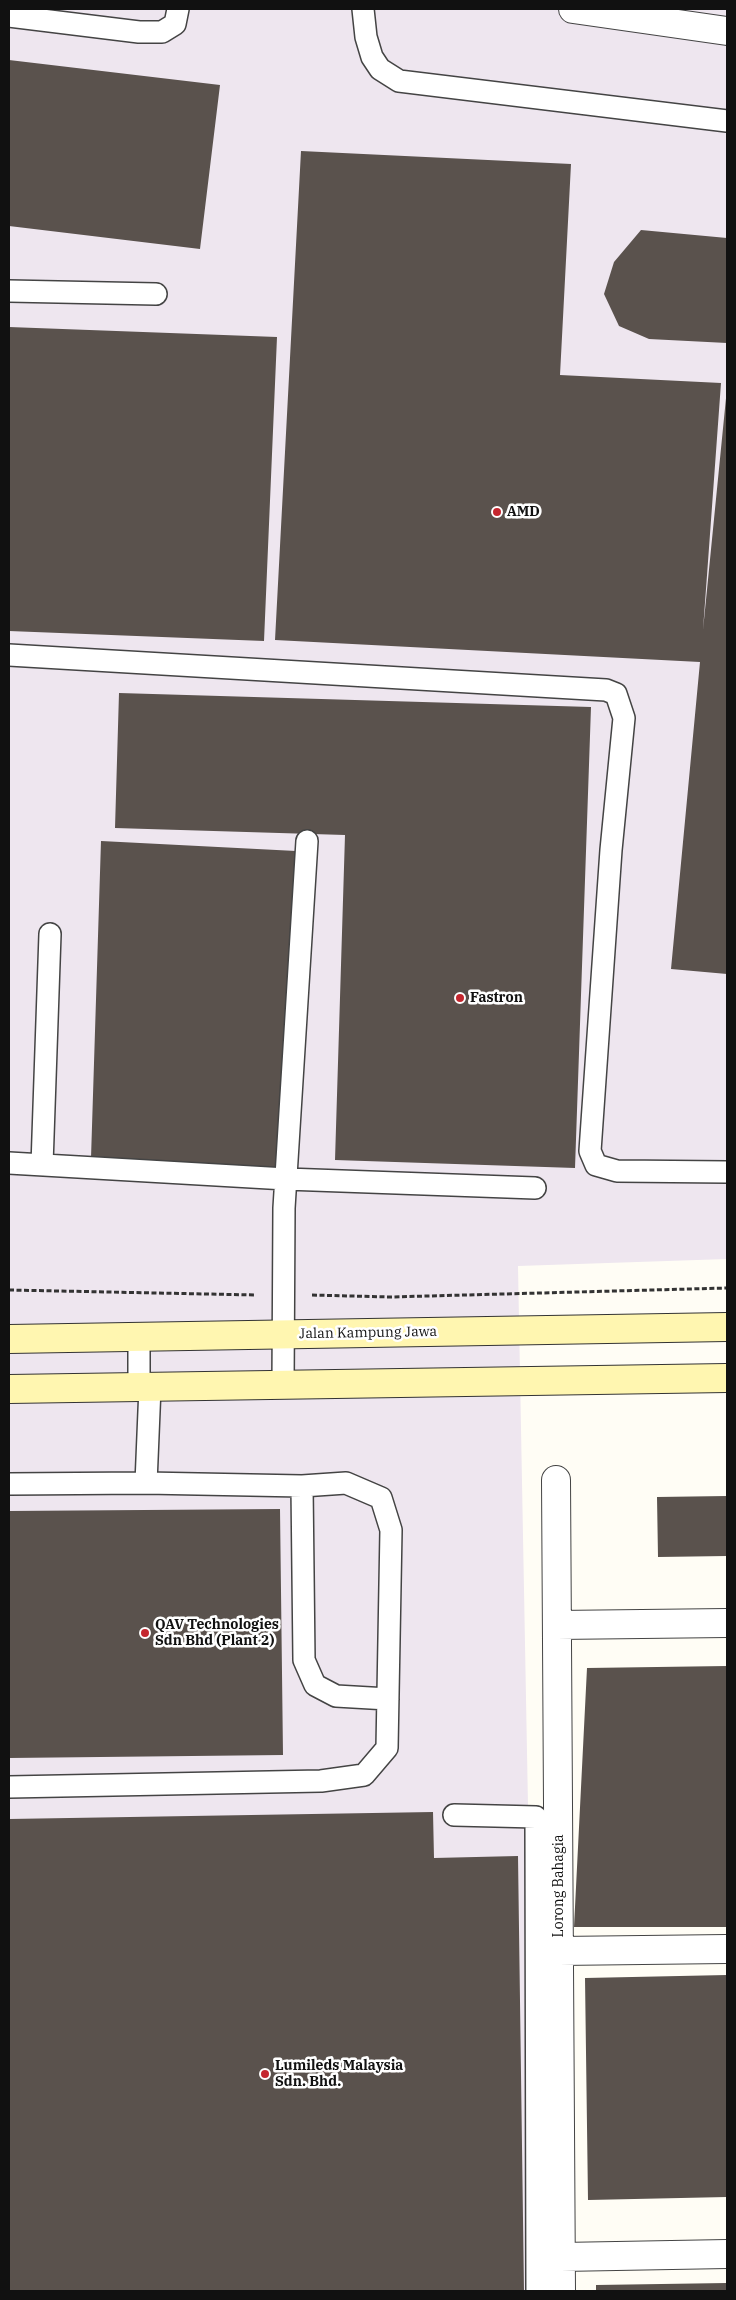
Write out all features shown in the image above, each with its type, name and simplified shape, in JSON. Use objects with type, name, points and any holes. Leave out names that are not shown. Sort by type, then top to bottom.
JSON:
[{"type":"street","points":[[573,9],[727,31]]},
{"type":"street","name":"Jalan Kampung Jawa","points":[[9,1340],[727,1327]]},
{"type":"street","points":[[9,1389],[727,1378]]},
{"type":"street","name":"Lorong Bahagia","points":[[556,1480],[561,2291]]},
{"type":"street","points":[[557,1625],[727,1623]]},
{"type":"street","points":[[559,1951],[727,1948]]},
{"type":"street","points":[[561,2257],[727,2254]]},
{"type":"lane","points":[[9,16],[139,32],[162,32],[175,24],[178,9]]},
{"type":"lane","points":[[364,9],[366,37],[372,56],[380,69],[398,81],[727,120]]},
{"type":"lane","points":[[9,291],[156,294]]},
{"type":"lane","points":[[9,655],[606,690],[616,694],[624,718],[611,850],[590,1151],[596,1165],[617,1172],[727,1172]]},
{"type":"lane","points":[[283,1385],[282,1295],[284,1208],[307,841]]},
{"type":"lane","points":[[42,1165],[50,934]]},
{"type":"lane","points":[[9,1163],[286,1179],[535,1188]]},
{"type":"lane","points":[[139,1337],[144,1387],[146,1483]]},
{"type":"lane","points":[[9,1484],[146,1483],[302,1486],[346,1483],[381,1498],[391,1530],[387,1748],[364,1775],[320,1781],[9,1787]]},
{"type":"lane","points":[[302,1486],[304,1660],[315,1685],[336,1696],[388,1699]]},
{"type":"lane","points":[[454,1815],[536,1817],[537,2291]]},
{"type":"path","points":[[9,1290],[390,1296],[727,1288]]},
{"type":"shaded area","points":[[9,9],[727,9],[727,1259],[518,1266],[537,2291],[9,2291]]},
{"type":"building","points":[[9,60],[220,85],[200,249],[9,226]]},
{"type":"building","name":"AMD","points":[[301,151],[571,164],[560,375],[721,383],[703,630],[727,388],[727,974],[671,969],[700,662],[275,640]]},
{"type":"building","points":[[641,230],[727,238],[727,343],[649,339],[619,326],[604,294],[614,262]]},
{"type":"building","points":[[9,327],[277,337],[264,641],[9,631]]},
{"type":"building","name":"Fastron","points":[[119,693],[591,707],[575,1168],[335,1160],[345,835],[115,828]]},
{"type":"building","points":[[101,841],[296,851],[279,1168],[91,1158]]},
{"type":"building","points":[[727,1496],[727,1556],[658,1557],[657,1497]]},
{"type":"building","name":"QAV Technologies Sdn Bhd (Plant 2)","points":[[280,1509],[283,1755],[9,1758],[9,1511]]},
{"type":"building","points":[[727,1666],[727,1927],[574,1927],[587,1668]]},
{"type":"building","name":"Lumileds Malaysia Sdn. Bhd.","points":[[433,1812],[434,1858],[518,1856],[524,2291],[9,2291],[9,1819]]},
{"type":"building","points":[[727,1975],[727,2197],[588,2200],[585,1978]]},
{"type":"building","points":[[727,2283],[727,2291],[596,2291],[596,2285]]},
{"type":"place","name":"AMD","points":[[497,512]]},
{"type":"place","name":"Fastron","points":[[460,998]]},
{"type":"place","name":"QAV Technologies Sdn Bhd (Plant 2)","points":[[145,1633]]},
{"type":"place","name":"Lumileds Malaysia Sdn. Bhd.","points":[[265,2074]]}]
